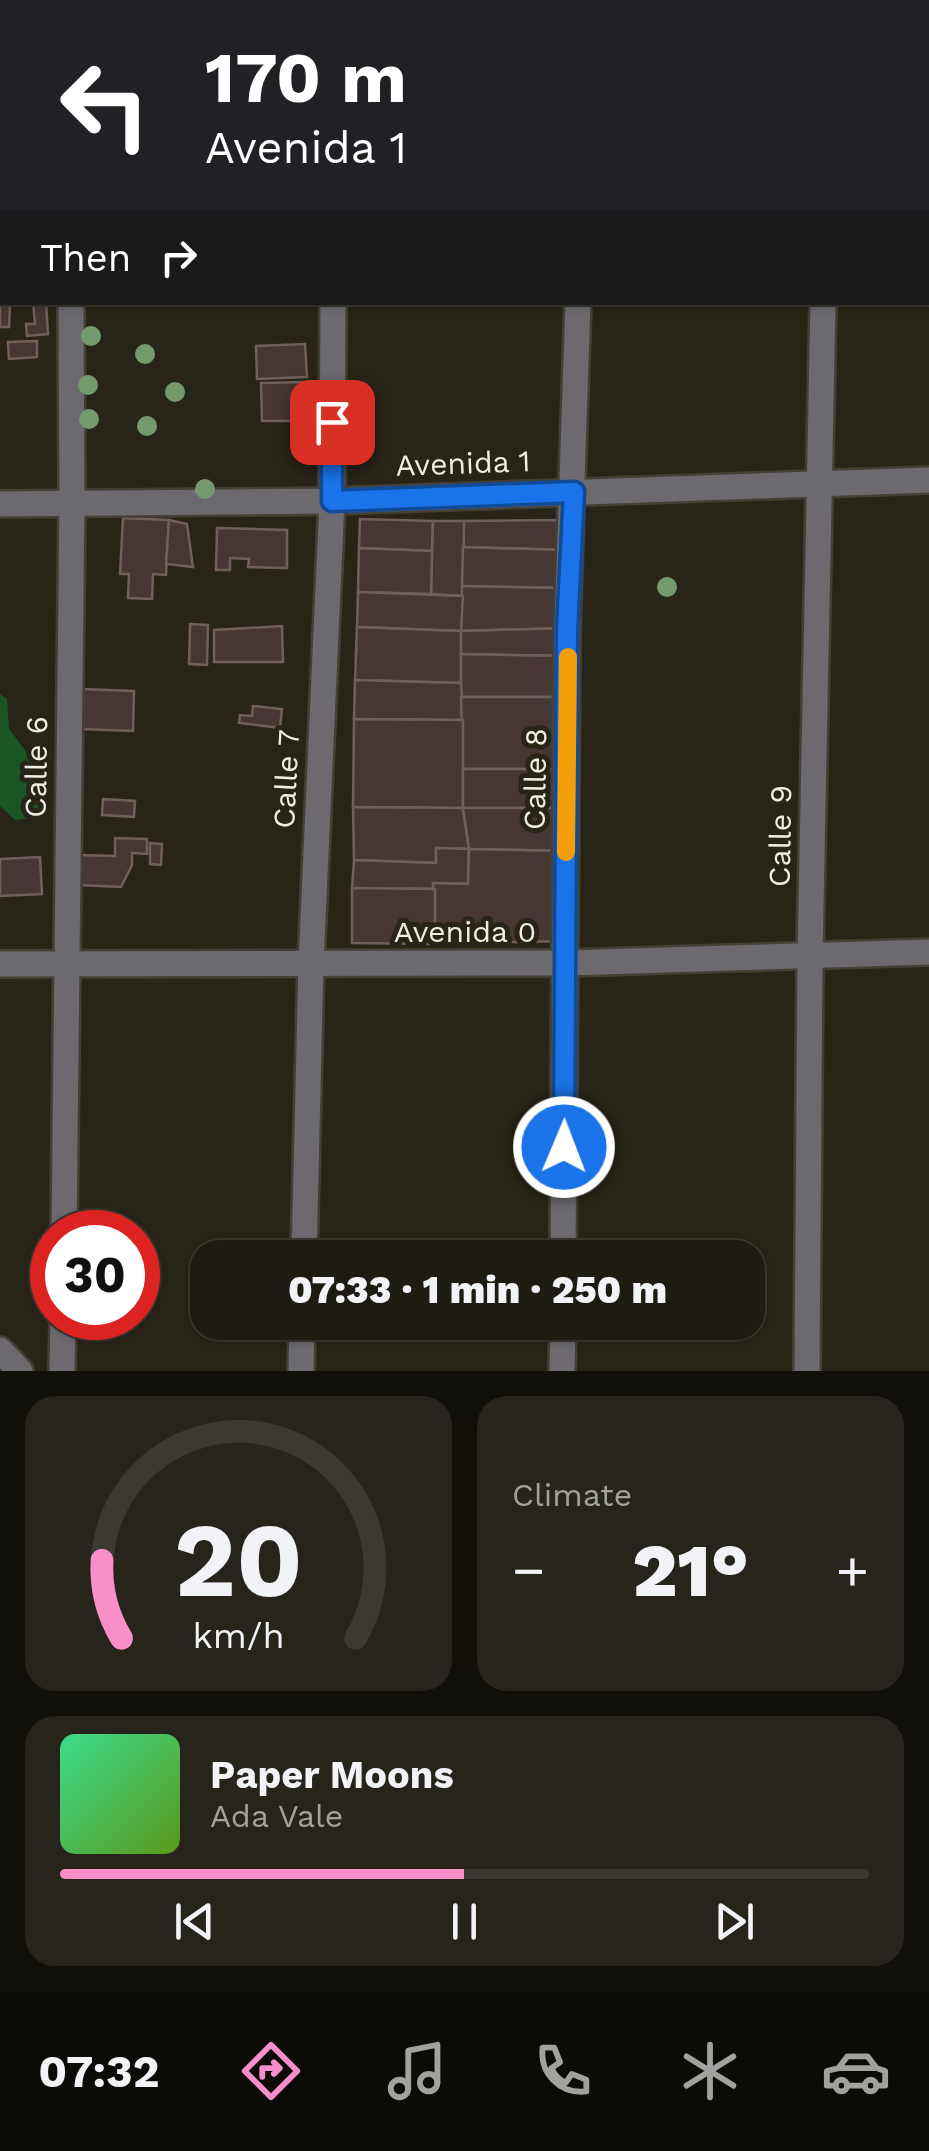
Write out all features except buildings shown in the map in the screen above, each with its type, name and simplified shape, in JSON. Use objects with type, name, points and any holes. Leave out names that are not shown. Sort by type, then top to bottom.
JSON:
[{"type":"street","name":"Calle 6","points":[[64,1210],[71,305]]},
{"type":"street","name":"Calle 7","points":[[304,1240],[310,963],[332,501],[334,305]]},
{"type":"street","name":"Calle 8","points":[[563,1240],[567,629],[578,305]]},
{"type":"street","name":"Calle 9","points":[[807,1371],[810,956],[824,305]]},
{"type":"street","name":"Avenida 1","points":[[0,504],[332,501],[929,480]]},
{"type":"street","name":"Avenida 0","points":[[0,964],[567,963],[929,952]]},
{"type":"street","points":[[62,1371],[63,1340]]},
{"type":"street","points":[[301,1371],[302,1340]]},
{"type":"street","points":[[562,1340],[562,1371]]},
{"type":"street","points":[[0,1350],[20,1371]]},
{"type":"green space","points":[[0,694],[7,699],[9,729],[37,766],[39,817],[15,820],[0,806]]},
{"type":"slow traffic","points":[[566,852],[568,657]]},
{"type":"route","points":[[332,422],[332,501],[574,492],[567,629],[564,1147]]}]
